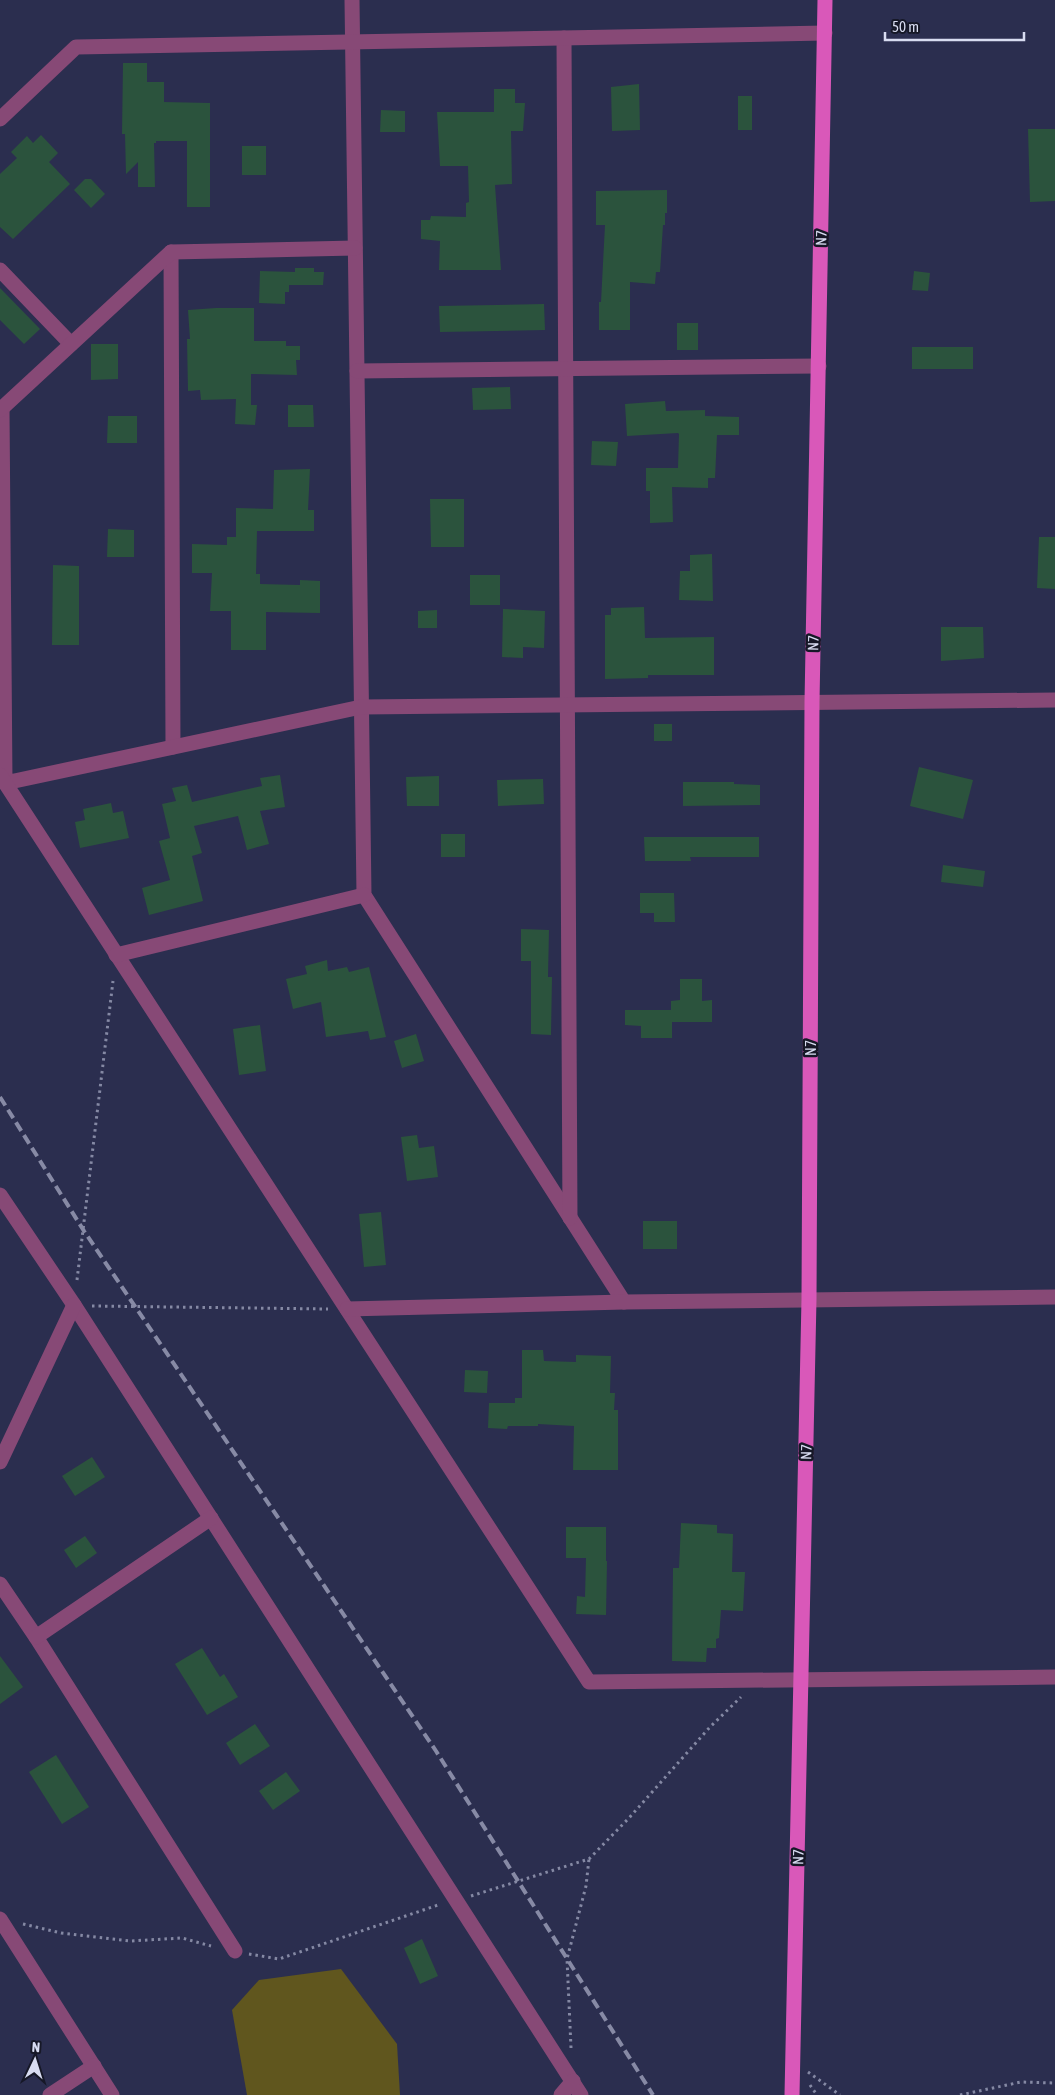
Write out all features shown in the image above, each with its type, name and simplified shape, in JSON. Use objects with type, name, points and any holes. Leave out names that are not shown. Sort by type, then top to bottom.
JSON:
[{"type":"main road","name":"N7","points":[[792,2095],[809,1300],[812,702],[825,32],[824,0]]},
{"type":"street","points":[[352,0],[364,895],[624,1302]]},
{"type":"street","points":[[0,119],[76,47],[825,32]]},
{"type":"street","points":[[564,38],[570,1218]]},
{"type":"street","points":[[355,248],[171,252],[1,409],[2,779],[589,1682],[1055,1677]]},
{"type":"street","points":[[171,252],[173,747]]},
{"type":"street","points":[[0,270],[71,344]]},
{"type":"street","points":[[357,371],[819,366]]},
{"type":"street","points":[[2,779],[173,747],[361,707],[1055,700]]},
{"type":"street","points":[[116,955],[364,895]]},
{"type":"street","points":[[0,1196],[74,1305],[581,2095]]},
{"type":"street","points":[[347,1309],[624,1302],[1055,1297]]},
{"type":"street","points":[[0,1462],[74,1305]]},
{"type":"street","points":[[36,1637],[211,1518]]},
{"type":"street","points":[[0,1584],[36,1637],[235,1951]]},
{"type":"street","points":[[0,1919],[112,2095]]},
{"type":"street","points":[[50,2095],[94,2066]]},
{"type":"street","points":[[561,2095],[573,2081]]},
{"type":"path","points":[[116,955],[74,1305],[347,1309]]},
{"type":"path","points":[[0,1919],[61,1933],[130,1941],[182,1938],[279,1959],[456,1899],[589,1859],[629,1818],[710,1727],[758,1680]]},
{"type":"path","points":[[572,2053],[567,1959],[586,1886],[589,1859]]},
{"type":"path","points":[[793,2060],[817,2095]]},
{"type":"path","points":[[793,2060],[840,2095]]},
{"type":"path","points":[[960,2095],[1021,2082],[1055,2083]]},
{"type":"shaded area","points":[[341,1969],[397,2044],[400,2095],[247,2095],[232,2010],[259,1980]]},
{"type":"building","points":[[123,63],[147,63],[147,82],[164,82],[164,102],[210,103],[210,207],[187,207],[187,141],[156,141],[154,143],[155,187],[138,187],[138,162],[126,174],[125,134],[122,134]]},
{"type":"building","points":[[639,84],[640,130],[612,131],[611,87]]},
{"type":"building","points":[[494,89],[515,89],[515,103],[525,103],[523,131],[511,131],[512,184],[495,185],[501,270],[439,270],[440,241],[421,239],[421,220],[430,220],[431,216],[466,217],[466,203],[469,202],[468,166],[440,166],[437,112],[494,112]]},
{"type":"building","points":[[738,96],[752,96],[752,130],[738,130]]},
{"type":"building","points":[[381,110],[405,111],[405,132],[380,132]]},
{"type":"building","points":[[1028,129],[1055,129],[1055,201],[1030,202]]},
{"type":"building","points":[[41,135],[58,153],[49,162],[70,184],[13,239],[0,227],[0,174],[17,158],[11,152],[27,136],[33,143]]},
{"type":"building","points":[[242,146],[266,146],[266,175],[242,175]]},
{"type":"building","points":[[85,179],[91,179],[105,194],[91,208],[74,190]]},
{"type":"building","points":[[667,190],[667,213],[665,213],[665,225],[663,225],[660,272],[656,272],[655,284],[630,282],[630,330],[599,330],[599,302],[601,302],[605,225],[596,225],[596,191]]},
{"type":"building","points":[[295,268],[314,268],[314,272],[324,272],[323,285],[289,285],[289,292],[285,292],[285,304],[259,303],[260,271],[295,272]]},
{"type":"building","points":[[914,271],[930,273],[928,291],[912,290]]},
{"type":"building","points":[[0,288],[40,329],[24,344],[0,320]]},
{"type":"building","points":[[544,304],[545,330],[440,332],[439,306]]},
{"type":"building","points":[[254,308],[254,341],[286,341],[286,346],[300,346],[300,360],[296,360],[297,375],[251,374],[251,405],[257,405],[255,425],[235,424],[236,399],[201,400],[200,390],[188,391],[187,339],[190,339],[188,310]]},
{"type":"building","points":[[677,323],[698,323],[698,350],[677,350]]},
{"type":"building","points":[[91,344],[118,344],[118,379],[91,380]]},
{"type":"building","points":[[912,347],[973,347],[973,369],[912,369]]},
{"type":"building","points":[[510,387],[511,409],[473,410],[472,388]]},
{"type":"building","points":[[665,401],[666,411],[705,410],[705,416],[739,417],[739,435],[717,435],[715,478],[708,478],[708,488],[672,487],[673,522],[650,523],[650,491],[646,491],[646,468],[678,468],[679,434],[627,436],[625,404]]},
{"type":"building","points":[[288,405],[313,405],[314,427],[288,427]]},
{"type":"building","points":[[108,416],[137,416],[137,443],[107,443]]},
{"type":"building","points":[[592,441],[618,442],[616,466],[591,465]]},
{"type":"building","points":[[310,469],[308,510],[314,510],[314,531],[257,531],[256,574],[260,574],[260,584],[300,585],[300,580],[320,581],[320,613],[266,612],[266,650],[231,650],[231,611],[210,611],[212,573],[192,573],[192,544],[227,545],[227,537],[236,537],[236,508],[273,509],[274,470]]},
{"type":"building","points":[[430,499],[464,499],[464,547],[431,547]]},
{"type":"building","points":[[108,529],[134,530],[134,557],[107,557]]},
{"type":"building","points":[[1039,537],[1055,537],[1055,589],[1037,588]]},
{"type":"building","points":[[712,554],[713,601],[679,600],[680,571],[690,571],[690,555]]},
{"type":"building","points":[[53,565],[79,566],[79,645],[52,645]]},
{"type":"building","points":[[470,575],[500,575],[500,605],[470,605]]},
{"type":"building","points":[[644,607],[645,638],[714,637],[714,675],[648,675],[648,678],[605,679],[605,615],[611,615],[611,608]]},
{"type":"building","points":[[503,609],[545,611],[544,648],[523,647],[523,658],[502,657]]},
{"type":"building","points":[[437,610],[437,628],[418,628],[418,611]]},
{"type":"building","points":[[941,627],[983,627],[984,658],[941,661]]},
{"type":"building","points":[[654,724],[672,724],[672,741],[654,741]]},
{"type":"building","points":[[919,767],[973,780],[963,819],[910,806]]},
{"type":"building","points":[[280,775],[285,807],[260,811],[269,844],[247,850],[238,816],[194,826],[202,853],[192,856],[203,901],[149,915],[142,888],[170,880],[159,841],[170,838],[162,804],[176,801],[172,788],[187,785],[192,802],[262,786],[260,778]]},
{"type":"building","points":[[439,776],[439,806],[407,806],[406,777]]},
{"type":"building","points":[[543,779],[544,804],[498,806],[497,780]]},
{"type":"building","points":[[683,782],[734,782],[734,784],[760,785],[760,805],[683,806]]},
{"type":"building","points":[[111,803],[113,813],[123,811],[129,838],[80,848],[75,822],[85,820],[83,809]]},
{"type":"building","points":[[441,834],[465,834],[465,857],[441,857]]},
{"type":"building","points":[[644,837],[759,837],[759,857],[690,857],[691,861],[645,861]]},
{"type":"building","points":[[943,865],[985,871],[983,887],[941,882]]},
{"type":"building","points":[[640,893],[674,893],[675,922],[654,922],[654,913],[640,913]]},
{"type":"building","points":[[521,929],[549,930],[548,977],[552,977],[551,1035],[531,1034],[531,961],[521,961]]},
{"type":"building","points":[[327,960],[328,971],[347,967],[349,972],[369,967],[386,1037],[370,1040],[368,1031],[326,1037],[321,1002],[293,1009],[286,979],[307,974],[305,966]]},
{"type":"building","points":[[680,979],[702,979],[702,1001],[712,1000],[712,1022],[672,1022],[672,1038],[641,1038],[641,1026],[625,1025],[625,1010],[671,1010],[671,1001],[680,1000]]},
{"type":"building","points":[[260,1025],[266,1071],[239,1075],[233,1029]]},
{"type":"building","points":[[416,1034],[424,1061],[402,1068],[394,1041]]},
{"type":"building","points":[[417,1135],[419,1148],[434,1146],[438,1177],[407,1181],[401,1137]]},
{"type":"building","points":[[381,1212],[386,1265],[364,1267],[359,1214]]},
{"type":"building","points":[[643,1221],[677,1221],[677,1249],[643,1249]]},
{"type":"building","points":[[522,1350],[543,1350],[544,1361],[576,1362],[576,1355],[611,1356],[610,1393],[615,1393],[614,1410],[618,1410],[618,1470],[573,1470],[574,1426],[538,1424],[538,1426],[508,1426],[507,1429],[488,1428],[489,1403],[515,1403],[515,1398],[522,1398]]},
{"type":"building","points":[[465,1370],[488,1371],[487,1393],[464,1392]]},
{"type":"building","points":[[92,1457],[105,1477],[75,1496],[62,1476]]},
{"type":"building","points":[[681,1523],[717,1525],[717,1533],[733,1534],[732,1572],[745,1572],[743,1611],[721,1610],[719,1638],[716,1639],[716,1648],[707,1648],[706,1662],[672,1661],[673,1568],[679,1568]]},
{"type":"building","points":[[566,1527],[606,1527],[606,1615],[576,1614],[577,1596],[585,1597],[586,1558],[566,1558]]},
{"type":"building","points":[[85,1536],[97,1553],[76,1568],[64,1550]]},
{"type":"building","points":[[202,1648],[220,1677],[224,1674],[238,1697],[207,1715],[175,1664]]},
{"type":"building","points":[[0,1656],[23,1687],[0,1704]]},
{"type":"building","points":[[255,1724],[270,1746],[240,1765],[226,1743]]},
{"type":"building","points":[[56,1755],[89,1807],[62,1824],[29,1772]]},
{"type":"building","points":[[286,1772],[300,1791],[273,1810],[259,1791]]},
{"type":"building","points":[[422,1939],[438,1976],[420,1984],[404,1948]]},
{"type":"railway","points":[[0,1097],[84,1231],[436,1751],[653,2095]]}]
